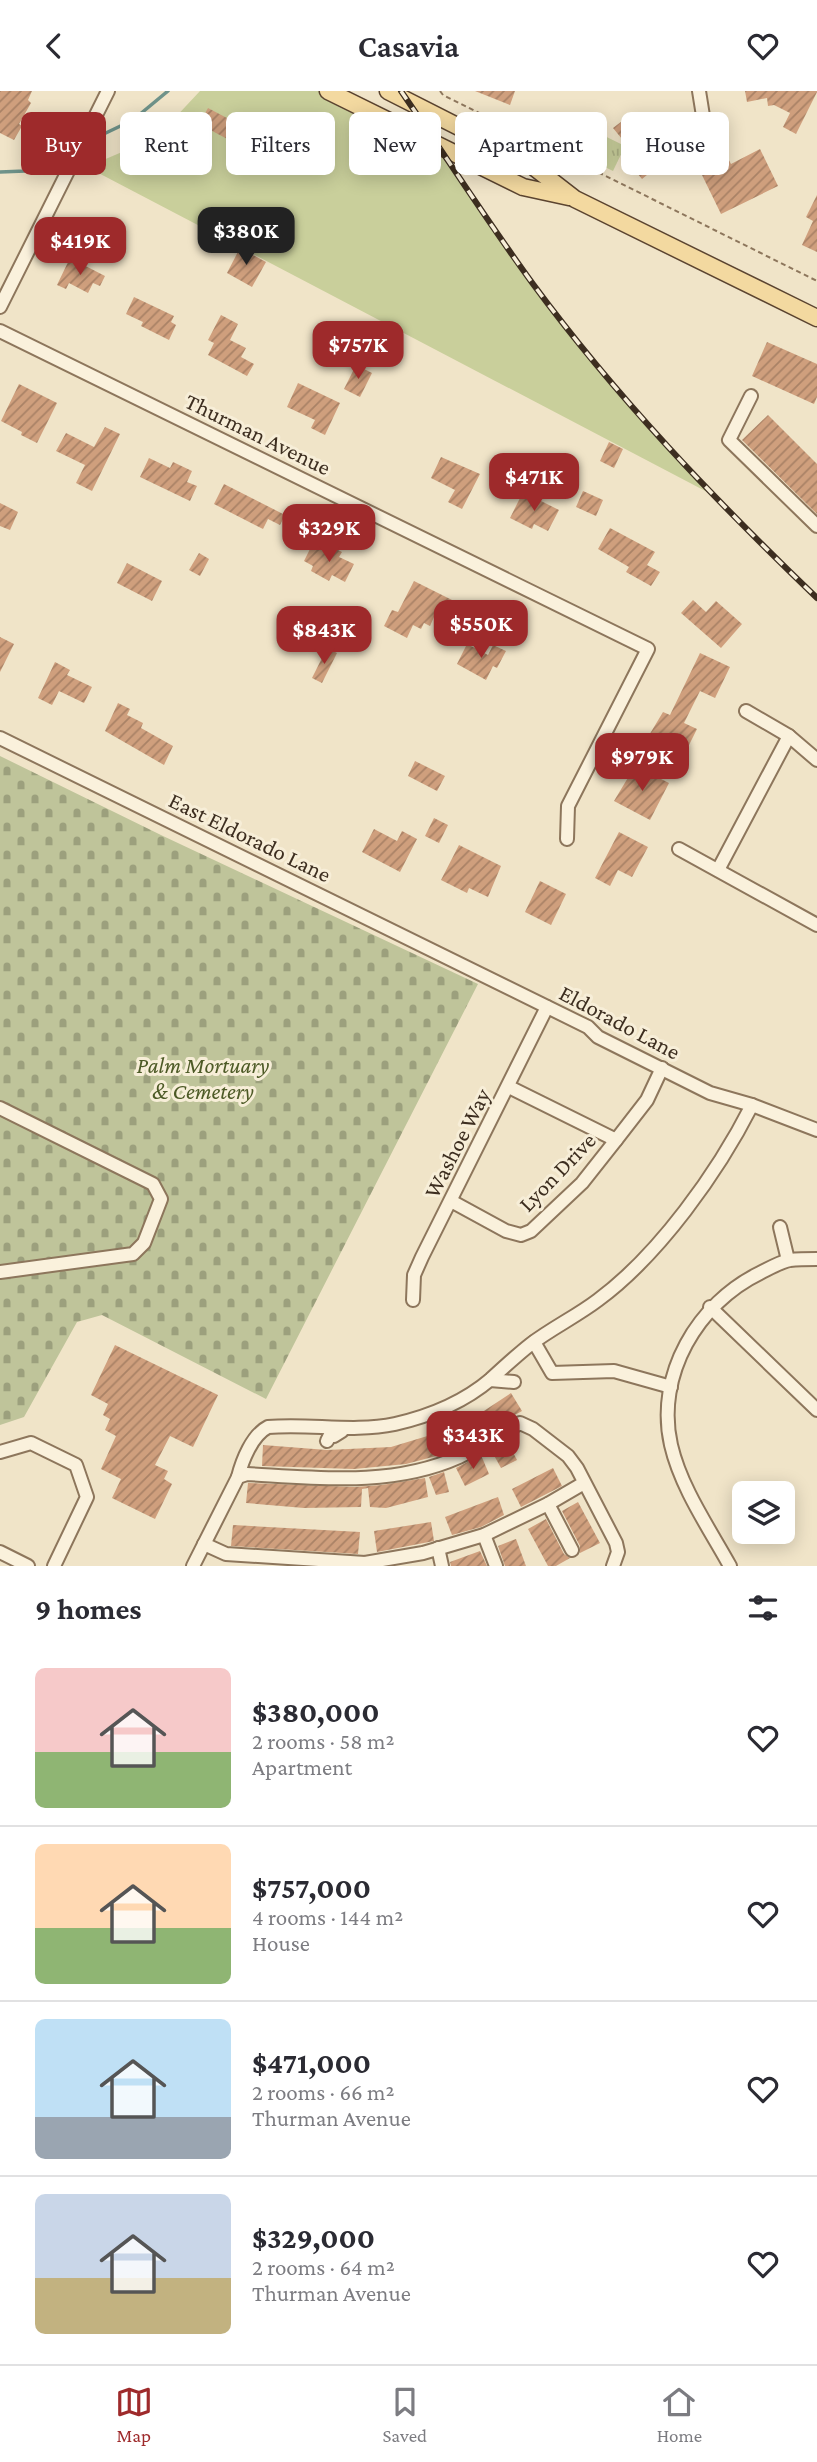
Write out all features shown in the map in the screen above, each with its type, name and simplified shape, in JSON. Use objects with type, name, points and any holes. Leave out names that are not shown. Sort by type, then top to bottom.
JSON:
[{"type":"main road","points":[[328,91],[523,187],[575,199]]},
{"type":"main road","points":[[388,91],[526,161],[575,199],[817,318]]},
{"type":"street","points":[[0,307],[108,91]]},
{"type":"street","points":[[699,91],[702,112]]},
{"type":"street","name":"Thurman Avenue","points":[[0,331],[648,649],[568,806],[567,839]]},
{"type":"street","points":[[751,396],[729,440],[817,526]]},
{"type":"street","points":[[746,711],[789,736],[817,760]]},
{"type":"street","points":[[718,870],[789,736]]},
{"type":"street","name":"East Eldorado Lane","points":[[0,738],[482,975]]},
{"type":"street","points":[[680,849],[817,925]]},
{"type":"street","name":"Eldorado Lane","points":[[482,975],[588,1027],[598,1037],[710,1093],[746,1103]]},
{"type":"street","name":"Washoe Way","points":[[413,1300],[414,1275],[548,1007]]},
{"type":"street","name":"Lyon Drive","points":[[451,1201],[506,1231],[521,1235],[540,1224],[569,1197],[616,1140],[647,1100],[662,1069]]},
{"type":"street","points":[[509,1087],[616,1140]]},
{"type":"street","points":[[193,1566],[238,1477],[241,1465],[262,1430],[278,1426],[329,1435],[345,1428],[396,1423],[453,1409],[534,1342],[599,1300],[628,1275],[712,1174],[746,1103],[817,1130]]},
{"type":"street","points":[[0,1108],[153,1184],[161,1199],[144,1243],[132,1254],[0,1272]]},
{"type":"street","points":[[780,1227],[788,1260]]},
{"type":"street","points":[[730,1566],[689,1491],[671,1445],[668,1415],[677,1365],[690,1336],[710,1307],[746,1279],[788,1260],[817,1259]]},
{"type":"street","points":[[710,1307],[817,1410]]},
{"type":"street","points":[[534,1342],[552,1373],[614,1371],[671,1387]]},
{"type":"street","points":[[490,1380],[514,1382]]},
{"type":"street","points":[[238,1477],[247,1473],[335,1479],[382,1478],[403,1474],[458,1458],[520,1423],[533,1429],[568,1456],[616,1543],[618,1552],[613,1566]]},
{"type":"street","points":[[0,1453],[31,1443],[76,1465],[87,1497],[54,1566]]},
{"type":"street","points":[[204,1544],[226,1553],[364,1564],[438,1549],[484,1535],[584,1483]]},
{"type":"street","points":[[548,1504],[572,1550]]},
{"type":"street","points":[[484,1535],[496,1566]]},
{"type":"street","points":[[438,1549],[442,1566]]},
{"type":"street","points":[[0,1552],[28,1566]]},
{"type":"path","points":[[440,91],[443,95],[817,281]]},
{"type":"green space","points":[[200,91],[342,91],[379,112],[349,112],[349,175],[441,175],[441,149],[455,169],[455,175],[459,175],[533,284],[622,396],[711,494],[102,175],[106,175],[106,159],[120,153],[120,175],[212,175],[212,112],[180,112]]},
{"type":"green space","points":[[607,137],[621,144],[621,154],[613,171],[607,168]]},
{"type":"green space","name":"Palm Mortuary & Cemetery","points":[[0,756],[478,984],[266,1399],[102,1315],[77,1322],[24,1417],[0,1425]]},
{"type":"building","points":[[0,91],[32,91],[28,100],[31,103],[26,112],[21,112],[21,128],[14,140],[0,133]]},
{"type":"building","points":[[475,91],[515,91],[510,105]]},
{"type":"building","points":[[745,91],[817,92],[796,134],[783,127],[790,113],[774,105],[768,106],[767,98],[747,102]]},
{"type":"building","points":[[208,108],[226,118],[226,138],[212,131],[212,112],[206,112]]},
{"type":"building","points":[[621,122],[621,138],[613,128]]},
{"type":"building","points":[[760,149],[778,186],[721,214],[702,175],[729,175],[729,160],[731,164]]},
{"type":"building","points":[[817,195],[817,252],[802,245],[813,221],[806,217]]},
{"type":"building","points":[[240,248],[266,262],[252,287],[227,273]]},
{"type":"building","points":[[70,258],[105,276],[100,286],[93,283],[88,293],[69,283],[66,289],[57,285]]},
{"type":"building","points":[[134,297],[174,316],[171,322],[176,325],[169,340],[141,326],[143,322],[126,314]]},
{"type":"building","points":[[221,315],[238,324],[230,340],[246,348],[241,357],[254,364],[247,376],[208,355],[214,343],[208,340]]},
{"type":"building","points":[[767,342],[817,364],[817,397],[814,404],[752,376]]},
{"type":"building","points":[[356,365],[372,373],[360,397],[344,389]]},
{"type":"building","points":[[298,383],[340,403],[325,435],[311,428],[315,420],[287,407]]},
{"type":"building","points":[[19,384],[57,403],[37,443],[1,421]]},
{"type":"building","points":[[768,415],[817,464],[817,514],[742,440]]},
{"type":"building","points":[[105,427],[120,434],[92,491],[76,483],[85,465],[56,451],[66,433],[94,447]]},
{"type":"building","points":[[609,442],[623,449],[614,468],[600,461]]},
{"type":"building","points":[[441,457],[480,474],[462,509],[448,502],[455,490],[431,478]]},
{"type":"building","points":[[149,458],[170,468],[173,462],[192,471],[187,482],[197,486],[190,501],[140,477]]},
{"type":"building","points":[[224,484],[285,515],[280,525],[268,519],[263,529],[214,504]]},
{"type":"building","points":[[583,491],[603,500],[596,516],[576,507]]},
{"type":"building","points":[[523,492],[559,510],[548,531],[534,524],[532,529],[510,518]]},
{"type":"building","points":[[0,503],[18,512],[10,530],[0,526]]},
{"type":"building","points":[[610,528],[655,552],[647,565],[660,572],[651,586],[626,572],[629,567],[598,549]]},
{"type":"building","points":[[312,545],[329,554],[332,547],[342,552],[339,557],[354,564],[345,582],[332,575],[329,581],[311,571],[313,566],[304,561]]},
{"type":"building","points":[[199,553],[209,559],[200,576],[189,570]]},
{"type":"building","points":[[127,563],[162,581],[152,601],[117,583]]},
{"type":"building","points":[[414,581],[452,600],[442,621],[434,617],[430,626],[424,623],[421,629],[413,625],[407,638],[384,626],[392,610],[398,612]]},
{"type":"building","points":[[693,600],[706,612],[716,601],[742,624],[721,648],[681,613]]},
{"type":"building","points":[[0,637],[14,644],[0,672]]},
{"type":"building","points":[[467,644],[488,655],[493,645],[506,651],[497,668],[493,666],[486,680],[457,664]]},
{"type":"building","points":[[327,648],[337,653],[322,683],[312,678]]},
{"type":"building","points":[[700,653],[730,667],[715,698],[700,691],[684,723],[697,729],[679,765],[642,747],[663,712],[670,715]]},
{"type":"building","points":[[55,662],[70,670],[67,675],[92,687],[84,703],[59,691],[52,705],[38,698]]},
{"type":"building","points":[[118,703],[130,709],[127,715],[143,723],[141,728],[173,746],[164,765],[105,731]]},
{"type":"building","points":[[415,761],[445,776],[437,791],[408,776]]},
{"type":"building","points":[[635,766],[669,783],[650,820],[614,801]]},
{"type":"building","points":[[434,818],[448,825],[439,843],[425,836]]},
{"type":"building","points":[[374,829],[397,841],[402,831],[417,839],[400,872],[362,852]]},
{"type":"building","points":[[619,832],[648,847],[632,877],[618,870],[610,886],[595,878]]},
{"type":"building","points":[[459,845],[501,866],[488,897],[469,888],[467,893],[441,880]]},
{"type":"building","points":[[540,881],[566,894],[551,925],[525,912]]},
{"type":"building","points":[[115,1345],[218,1395],[193,1447],[170,1436],[155,1465],[168,1471],[164,1479],[172,1484],[155,1519],[112,1498],[121,1479],[101,1469],[116,1436],[105,1430],[110,1419],[103,1415],[108,1404],[91,1395]]},
{"type":"building","points":[[511,1393],[522,1411],[447,1452],[438,1433],[461,1426]]},
{"type":"building","points":[[434,1434],[440,1455],[406,1464],[354,1469],[262,1466],[263,1445],[327,1450],[391,1447]]},
{"type":"building","points":[[507,1441],[517,1460],[501,1468],[491,1450]]},
{"type":"building","points":[[481,1455],[489,1474],[465,1486],[456,1468]]},
{"type":"building","points":[[553,1468],[562,1486],[521,1507],[512,1489]]},
{"type":"building","points":[[444,1472],[449,1492],[436,1495],[429,1477]]},
{"type":"building","points":[[425,1478],[428,1497],[386,1508],[370,1507],[368,1488],[362,1489],[361,1507],[304,1508],[246,1503],[248,1483],[355,1487]]},
{"type":"building","points":[[498,1497],[504,1515],[481,1527],[452,1535],[445,1517]]},
{"type":"building","points":[[578,1502],[600,1543],[580,1553],[580,1546],[562,1511]]},
{"type":"building","points":[[546,1519],[564,1554],[570,1558],[556,1566],[548,1566],[528,1529]]},
{"type":"building","points":[[431,1522],[434,1541],[377,1552],[374,1531]]},
{"type":"building","points":[[233,1525],[360,1532],[358,1554],[231,1546]]},
{"type":"building","points":[[516,1539],[526,1566],[505,1566],[498,1546]]},
{"type":"building","points":[[480,1551],[487,1566],[451,1566],[450,1562]]},
{"type":"waterway","points":[[106,133],[133,120],[168,91]]},
{"type":"waterway","points":[[0,172],[21,171]]},
{"type":"railway","points":[[401,91],[516,260],[598,367],[704,486],[817,598]]}]
